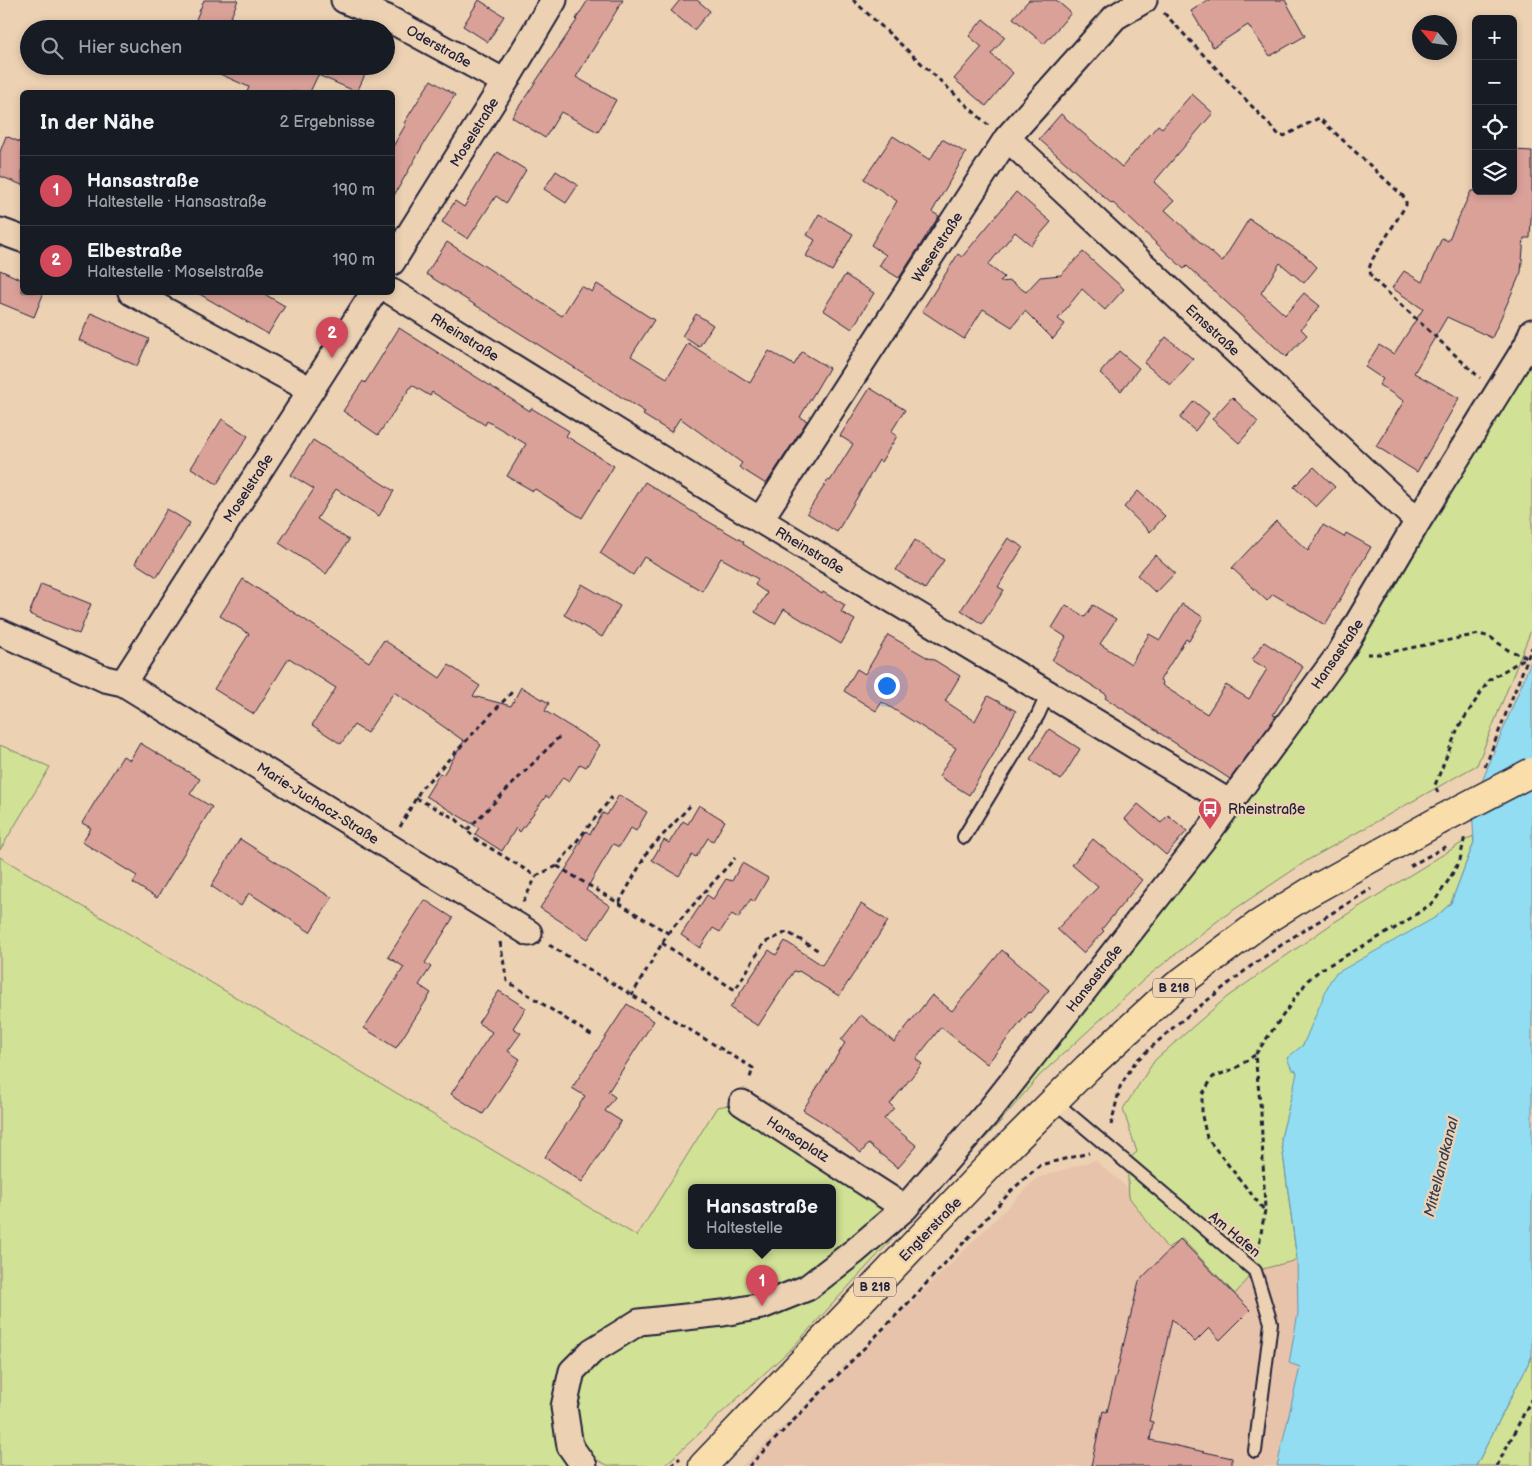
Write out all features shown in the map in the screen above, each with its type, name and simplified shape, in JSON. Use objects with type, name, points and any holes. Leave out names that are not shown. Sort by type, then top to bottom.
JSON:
[{"type":"main road","name":"B 218","points":[[1055,1102],[1087,1068],[1176,986],[1259,924],[1325,884],[1434,823],[1532,772]]},
{"type":"main road","name":"Engterstraße","points":[[702,1466],[990,1165],[1055,1102]]},
{"type":"street","name":"Oderstraße","points":[[344,0],[391,20]]},
{"type":"street","name":"Moselstraße","points":[[395,257],[554,0]]},
{"type":"street","name":"Weserstraße","points":[[760,520],[1007,138],[1108,8],[1151,3]]},
{"type":"street","name":"Oderstraße","points":[[395,22],[505,82]]},
{"type":"street","name":"Emsstraße","points":[[1007,138],[1418,522]]},
{"type":"street","points":[[0,232],[20,238]]},
{"type":"street","name":"Rheinstraße","points":[[395,294],[760,520],[1230,803]]},
{"type":"street","points":[[137,295],[311,390]]},
{"type":"street","name":"Moselstraße","points":[[114,681],[311,390],[372,295]]},
{"type":"street","name":"Hansastraße","points":[[584,1466],[570,1446],[564,1407],[572,1371],[592,1351],[639,1322],[723,1313],[762,1306],[807,1288],[905,1208],[990,1110],[1230,803],[1340,654],[1418,522],[1527,345],[1532,332]]},
{"type":"street","name":"Marie-Juchacz-Straße","points":[[0,632],[114,681],[529,933]]},
{"type":"street","name":"Hansaplatz","points":[[742,1103],[905,1208]]},
{"type":"lane","points":[[964,837],[1038,715],[1048,694]]},
{"type":"lane","name":"Am Hafen","points":[[1055,1102],[1255,1271],[1271,1324],[1255,1451]]},
{"type":"path","points":[[853,0],[986,123],[1007,138]]},
{"type":"path","points":[[1151,3],[1280,136],[1284,136],[1320,118],[1403,196],[1406,205],[1372,260],[1370,269],[1372,278],[1497,394]]},
{"type":"path","points":[[1340,654],[1381,654],[1479,634],[1490,637],[1508,650],[1528,657]]},
{"type":"path","points":[[1483,774],[1532,646]]},
{"type":"path","points":[[1434,823],[1439,796],[1436,785],[1458,728],[1489,680],[1528,657]]},
{"type":"path","points":[[389,847],[421,789],[512,692]]},
{"type":"path","points":[[467,830],[559,736]]},
{"type":"path","points":[[416,798],[456,820],[477,840],[536,876],[557,866],[612,797]]},
{"type":"path","points":[[619,903],[648,851],[690,806]]},
{"type":"path","points":[[1265,1210],[1207,1138],[1202,1116],[1202,1095],[1213,1077],[1236,1068],[1256,1055],[1308,980],[1320,970],[1399,926],[1434,902],[1460,860],[1465,834]]},
{"type":"path","points":[[632,995],[668,933],[735,858]]},
{"type":"path","points":[[557,866],[668,933]]},
{"type":"path","points":[[749,1466],[913,1298],[1013,1189],[1040,1165],[1087,1155],[1102,1142],[1110,1126],[1120,1087],[1136,1062],[1176,1026],[1251,966],[1293,937],[1376,886]]},
{"type":"path","points":[[495,912],[507,981],[594,1037]]},
{"type":"path","points":[[662,943],[735,990],[764,943],[788,932],[820,952]]},
{"type":"path","points":[[529,933],[753,1068],[742,1103]]},
{"type":"path","points":[[1255,1271],[1265,1210],[1261,1112],[1256,1055]]},
{"type":"path","points":[[1497,1466],[1532,1398]]},
{"type":"shaded area","points":[[1095,1160],[1129,1189],[1129,1197],[1167,1247],[1182,1239],[1235,1293],[1255,1271],[1297,1260],[1298,1313],[1289,1363],[1300,1367],[1277,1466],[742,1466],[901,1313],[1037,1178]]},
{"type":"green space","points":[[1532,361],[1532,628],[1477,765],[1308,860],[1220,919],[1148,976],[1039,1076],[999,1123],[792,1348],[664,1466],[609,1466],[570,1446],[572,1466],[0,1466],[0,857],[637,1236],[717,1107],[742,1103],[905,1208],[1426,529]]},
{"type":"green space","points":[[0,745],[50,767],[0,850]]},
{"type":"green space","points":[[1473,836],[1474,842],[1451,903],[1305,1041],[1301,1048],[1295,1070],[1297,1073],[1296,1081],[1281,1138],[1297,1260],[1255,1271],[1235,1294],[1182,1239],[1167,1248],[1129,1197],[1127,1160],[1137,1152],[1123,1109],[1155,1060],[1227,997],[1333,923]]},
{"type":"green space","points":[[1532,1356],[1532,1466],[1476,1466]]},
{"type":"water","name":"Mittellandkanal","points":[[1532,659],[1532,1356],[1476,1466],[1277,1466],[1300,1367],[1289,1363],[1298,1313],[1297,1260],[1281,1138],[1297,1073],[1295,1070],[1292,1070],[1287,1058],[1303,1045],[1330,981],[1335,974],[1436,917],[1451,903],[1474,842],[1472,806]]},
{"type":"building","points":[[204,0],[238,0],[230,20],[196,20]]},
{"type":"building","points":[[479,0],[504,16],[488,42],[463,26]]},
{"type":"building","points":[[588,0],[623,0],[576,77],[616,100],[598,132],[561,112],[545,138],[512,117],[577,20]]},
{"type":"building","points":[[680,0],[697,0],[710,11],[694,30],[671,11]]},
{"type":"building","points":[[1029,0],[1056,0],[1071,13],[1044,44],[1013,18]]},
{"type":"building","points":[[1208,0],[1285,0],[1305,36],[1270,56],[1248,25],[1213,47],[1191,11]]},
{"type":"building","points":[[983,19],[1005,37],[991,54],[1013,73],[986,106],[954,79],[982,47],[969,36]]},
{"type":"building","points":[[222,75],[318,75],[311,90],[248,90],[249,87]]},
{"type":"building","points":[[318,75],[365,75],[358,90],[352,90]]},
{"type":"building","points":[[431,80],[455,95],[395,194],[395,143],[406,124],[404,123]]},
{"type":"building","points":[[1192,94],[1213,113],[1154,182],[1174,201],[1165,210],[1222,262],[1249,219],[1306,256],[1317,267],[1304,283],[1280,263],[1261,293],[1285,315],[1304,293],[1320,306],[1301,329],[1307,335],[1286,357],[1187,266],[1184,269],[1113,203],[1039,139],[1061,114],[1122,167],[1158,125],[1162,128]]},
{"type":"building","points":[[6,136],[20,142],[20,184],[0,176],[0,152]]},
{"type":"building","points":[[893,136],[930,160],[942,139],[966,153],[932,212],[939,216],[899,278],[879,266],[886,255],[871,245],[897,201],[864,179]]},
{"type":"building","points":[[1517,150],[1532,151],[1530,238],[1524,238],[1521,272],[1492,338],[1447,317],[1414,373],[1459,398],[1417,472],[1376,446],[1404,401],[1379,385],[1383,379],[1365,367],[1379,345],[1394,354],[1423,309],[1392,288],[1404,271],[1422,282],[1442,238],[1448,241],[1471,191],[1472,195],[1517,195]]},
{"type":"building","points":[[497,152],[526,170],[506,203],[496,196],[468,239],[442,222],[455,201],[464,207]]},
{"type":"building","points":[[556,171],[578,185],[566,203],[544,189]]},
{"type":"building","points":[[1016,192],[1051,222],[1031,245],[1015,232],[988,265],[1004,277],[1000,282],[1010,281],[1026,292],[1040,277],[1061,275],[1083,252],[1124,289],[1105,310],[1082,289],[1058,319],[1065,324],[1053,339],[1025,311],[1012,327],[983,309],[964,339],[922,311],[958,254],[962,257]]},
{"type":"building","points":[[819,214],[853,234],[832,271],[806,256],[815,240],[807,235]]},
{"type":"building","points":[[447,242],[562,316],[581,286],[592,292],[597,284],[654,320],[631,356],[667,378],[688,343],[750,383],[769,351],[794,365],[802,352],[829,368],[800,417],[807,421],[766,484],[739,467],[742,463],[680,418],[671,432],[643,415],[645,412],[426,274]]},
{"type":"building","points":[[0,270],[20,279],[20,295],[43,295],[34,317],[0,303]]},
{"type":"building","points":[[845,275],[874,293],[852,329],[823,310]]},
{"type":"building","points":[[201,295],[266,295],[285,306],[268,334]]},
{"type":"building","points":[[91,313],[149,339],[137,366],[79,340]]},
{"type":"building","points":[[696,314],[713,325],[699,347],[682,336]]},
{"type":"building","points":[[399,328],[530,411],[531,408],[569,431],[566,436],[614,466],[582,518],[535,489],[533,491],[507,476],[526,444],[487,421],[485,425],[432,392],[430,396],[412,385],[378,435],[343,411],[363,381],[365,383]]},
{"type":"building","points":[[1166,337],[1193,359],[1171,385],[1144,363]]},
{"type":"building","points":[[1119,351],[1139,368],[1121,391],[1100,373]]},
{"type":"building","points":[[870,388],[905,410],[891,432],[897,436],[881,462],[879,460],[837,532],[807,513],[853,444],[840,436]]},
{"type":"building","points":[[1232,397],[1258,422],[1239,443],[1212,419]]},
{"type":"building","points":[[1194,401],[1209,413],[1195,431],[1180,418]]},
{"type":"building","points":[[222,419],[248,436],[217,484],[191,468]]},
{"type":"building","points":[[313,440],[394,491],[379,516],[336,489],[317,519],[349,540],[326,574],[279,543],[314,489],[291,475]]},
{"type":"building","points":[[1314,467],[1335,487],[1316,507],[1294,487]]},
{"type":"building","points":[[645,482],[744,542],[743,544],[822,594],[823,592],[845,605],[841,612],[855,620],[841,644],[784,609],[775,624],[755,612],[767,593],[755,585],[758,579],[721,558],[702,591],[644,557],[633,575],[600,553]]},
{"type":"building","points":[[1138,491],[1165,516],[1150,532],[1124,507]]},
{"type":"building","points":[[167,509],[190,523],[157,577],[135,563]]},
{"type":"building","points":[[1276,521],[1308,551],[1323,525],[1344,537],[1346,533],[1371,547],[1325,625],[1273,594],[1267,601],[1232,568]]},
{"type":"building","points":[[1008,538],[1023,547],[998,587],[1004,590],[982,624],[961,610]]},
{"type":"building","points":[[915,540],[944,560],[925,589],[896,570]]},
{"type":"building","points":[[1155,555],[1175,573],[1156,593],[1137,575]]},
{"type":"building","points":[[243,579],[369,662],[384,640],[440,678],[449,665],[480,686],[473,696],[511,706],[521,687],[549,703],[545,711],[600,745],[586,767],[580,764],[569,781],[563,777],[549,798],[546,796],[520,832],[516,828],[502,851],[475,834],[479,828],[426,796],[440,773],[443,775],[464,741],[394,692],[367,733],[354,725],[341,744],[312,725],[336,688],[289,658],[254,714],[214,689],[249,634],[220,616]]},
{"type":"building","points":[[41,584],[91,604],[79,634],[29,614]]},
{"type":"building","points":[[582,584],[620,606],[602,637],[564,615]]},
{"type":"building","points":[[1182,604],[1203,617],[1189,641],[1186,639],[1160,680],[1163,682],[1162,685],[1207,714],[1226,685],[1249,699],[1267,669],[1252,660],[1264,642],[1303,667],[1273,715],[1276,716],[1275,718],[1230,779],[1105,698],[1107,695],[1052,660],[1066,637],[1052,628],[1066,605],[1085,617],[1093,605],[1116,619],[1100,644],[1131,664],[1149,634],[1160,640]]},
{"type":"building","points":[[888,635],[960,676],[945,701],[975,721],[988,696],[1016,711],[969,795],[939,776],[956,748],[882,702],[876,711],[844,691],[857,669],[865,674]]},
{"type":"building","points":[[1049,729],[1080,749],[1061,780],[1030,759]]},
{"type":"building","points":[[140,743],[200,779],[190,794],[212,807],[157,898],[133,883],[137,876],[82,842],[91,828],[82,823],[123,756],[130,760]]},
{"type":"building","points":[[619,795],[647,812],[636,831],[631,828],[619,847],[613,844],[586,890],[610,906],[588,939],[540,908],[577,852],[575,851],[586,831],[590,834],[603,813],[607,815]]},
{"type":"building","points":[[1138,804],[1161,823],[1168,815],[1187,831],[1166,855],[1125,819]]},
{"type":"building","points":[[699,805],[725,821],[713,841],[708,838],[696,857],[692,855],[679,876],[652,860],[664,840],[669,843],[683,821],[688,824]]},
{"type":"building","points":[[240,839],[332,898],[310,932],[249,893],[241,906],[211,886]]},
{"type":"building","points":[[1093,839],[1142,880],[1102,929],[1104,931],[1083,953],[1057,929],[1098,887],[1072,865]]},
{"type":"building","points":[[742,863],[768,878],[754,902],[751,899],[738,918],[732,914],[720,932],[713,928],[700,948],[681,935],[707,895],[713,899],[726,879],[732,881]]},
{"type":"building","points":[[425,900],[453,918],[425,963],[431,967],[419,985],[431,993],[396,1048],[364,1028],[404,967],[388,957]]},
{"type":"building","points":[[861,904],[888,921],[839,996],[799,971],[794,971],[758,1026],[730,1008],[769,950],[776,955],[785,941],[822,965]]},
{"type":"building","points":[[1002,950],[1049,990],[987,1064],[941,1027],[916,1059],[922,1064],[890,1104],[894,1108],[884,1119],[917,1146],[898,1168],[868,1144],[861,1153],[827,1125],[803,1110],[845,1043],[841,1040],[861,1015],[894,1042],[932,995],[952,1011]]},
{"type":"building","points":[[499,991],[526,1008],[513,1028],[521,1033],[508,1051],[520,1059],[483,1114],[451,1094],[492,1032],[478,1023]]},
{"type":"building","points":[[627,1004],[654,1021],[608,1092],[615,1097],[605,1111],[621,1121],[582,1182],[545,1157],[585,1096],[572,1088]]},
{"type":"building","points":[[1180,1239],[1250,1310],[1220,1340],[1209,1328],[1195,1342],[1172,1319],[1149,1421],[1153,1422],[1150,1440],[1232,1458],[1232,1466],[1091,1466],[1103,1411],[1107,1412],[1139,1281]]},
{"type":"place","name":"Elbestraße","points":[[332,358]]},
{"type":"place","name":"Rheinstraße","points":[[1210,830]]},
{"type":"place","name":"Hansastraße","points":[[762,1306]]}]
